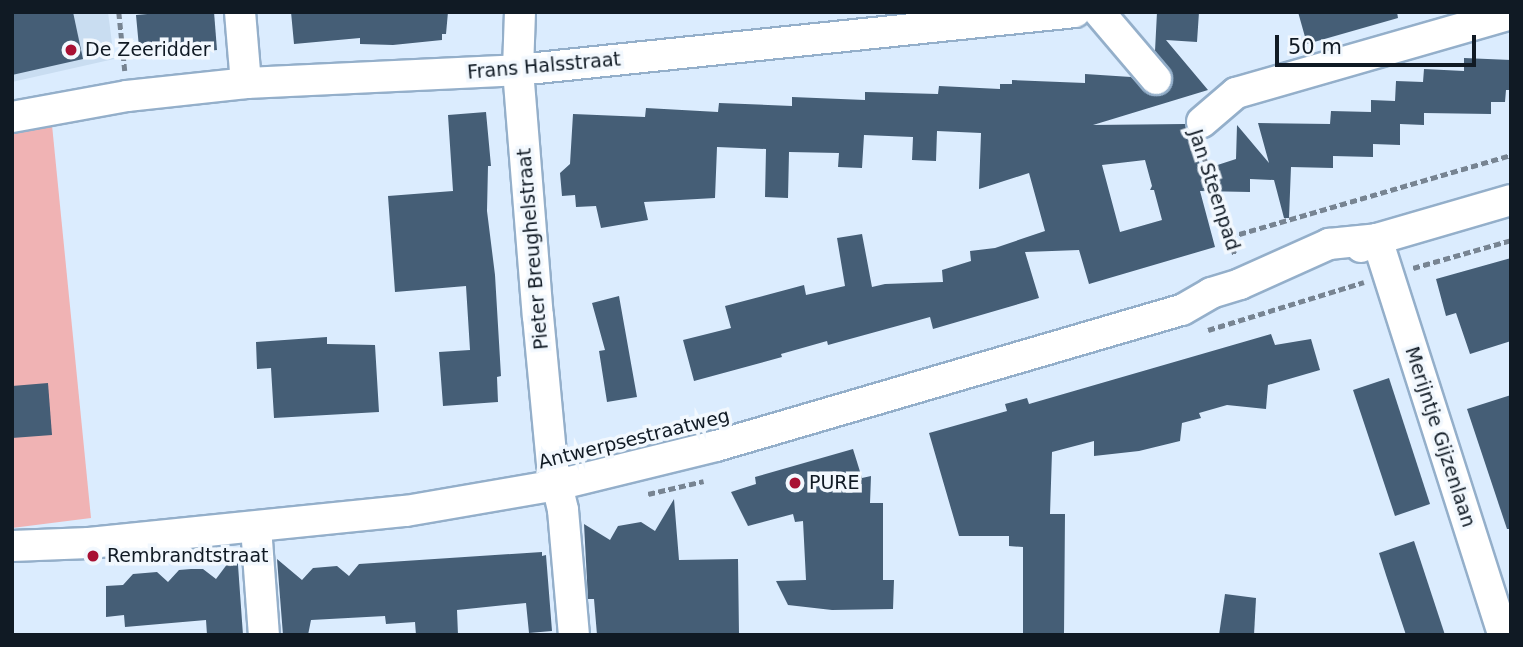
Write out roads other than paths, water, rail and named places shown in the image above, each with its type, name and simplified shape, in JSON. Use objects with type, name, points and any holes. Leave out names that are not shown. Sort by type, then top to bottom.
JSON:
[{"type":"street","points":[[240,12],[246,83]]},
{"type":"street","name":"Pieter Breughelstraat","points":[[520,12],[518,70],[552,463],[563,510],[573,635]]},
{"type":"street","name":"Frans Halsstraat","points":[[12,117],[127,96],[246,83],[518,70],[1075,12]]},
{"type":"street","points":[[1099,12],[1156,79]]},
{"type":"street","points":[[1200,129],[1236,93],[1511,14]]},
{"type":"street","name":"Antwerpsestraatweg","points":[[12,546],[89,542],[405,511],[557,485],[716,446],[1182,310],[1211,293],[1245,301],[1329,244],[1377,239],[1511,200]]},
{"type":"street","name":"Merijntje Gijzenlaan","points":[[1377,239],[1503,635]]},
{"type":"street","points":[[256,527],[264,635]]},
{"type":"place","name":"De Zeeridder","points":[[71,50]]},
{"type":"place","name":"PURE","points":[[795,483]]},
{"type":"place","name":"Rembrandtstraat","points":[[93,556]]}]
